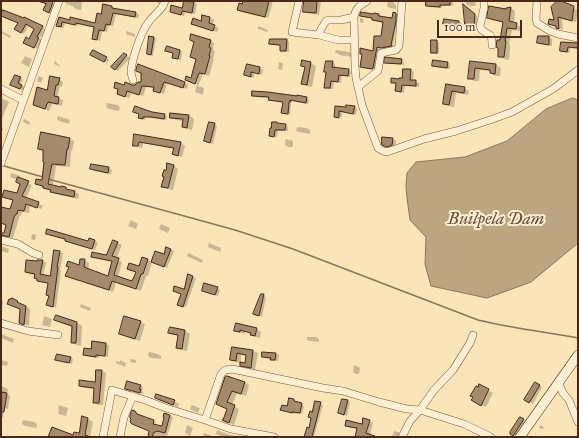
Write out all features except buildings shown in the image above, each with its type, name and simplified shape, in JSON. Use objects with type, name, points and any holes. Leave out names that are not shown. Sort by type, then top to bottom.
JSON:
[{"type":"street","points":[[2,161],[59,1]]},
{"type":"street","points":[[133,80],[131,70],[143,30],[148,22],[164,5],[165,1]]},
{"type":"street","points":[[299,1],[292,32],[319,35],[338,40],[354,40]]},
{"type":"street","points":[[367,1],[360,5],[356,10],[354,17],[355,67],[362,105],[378,148],[383,151],[387,152],[512,112],[553,89],[578,70]]},
{"type":"street","points":[[358,87],[378,71],[381,53],[396,50],[399,46],[402,1]]},
{"type":"street","points":[[484,1],[480,26],[481,29],[491,35],[492,45]]},
{"type":"street","points":[[537,1],[537,23],[558,34],[578,38]]},
{"type":"street","points":[[319,35],[326,21],[354,17]]},
{"type":"street","points":[[1,89],[23,100]]},
{"type":"street","points":[[1,240],[18,244],[39,255]]},
{"type":"street","points":[[1,322],[28,331],[58,335]]},
{"type":"street","points":[[402,437],[410,421],[434,390],[453,370],[474,335]]},
{"type":"street","points":[[520,437],[578,355]]},
{"type":"street","points":[[206,420],[221,374],[225,370],[232,369],[343,391],[407,409],[420,410],[464,424],[491,437]]},
{"type":"street","points":[[558,382],[563,393],[569,400],[578,422]]},
{"type":"street","points":[[103,437],[112,390],[231,429],[274,437]]},
{"type":"street","points":[[120,437],[124,417],[133,396]]},
{"type":"water","name":"Builpela Dam","points":[[573,98],[578,100],[578,243],[531,282],[487,298],[431,286],[425,264],[426,237],[410,220],[406,186],[407,173],[416,162],[465,157],[507,141],[546,109]]},
{"type":"waterway","points":[[4,166],[43,177]]},
{"type":"waterway","points":[[48,179],[235,230],[293,249],[478,320],[515,328],[578,338]]}]
